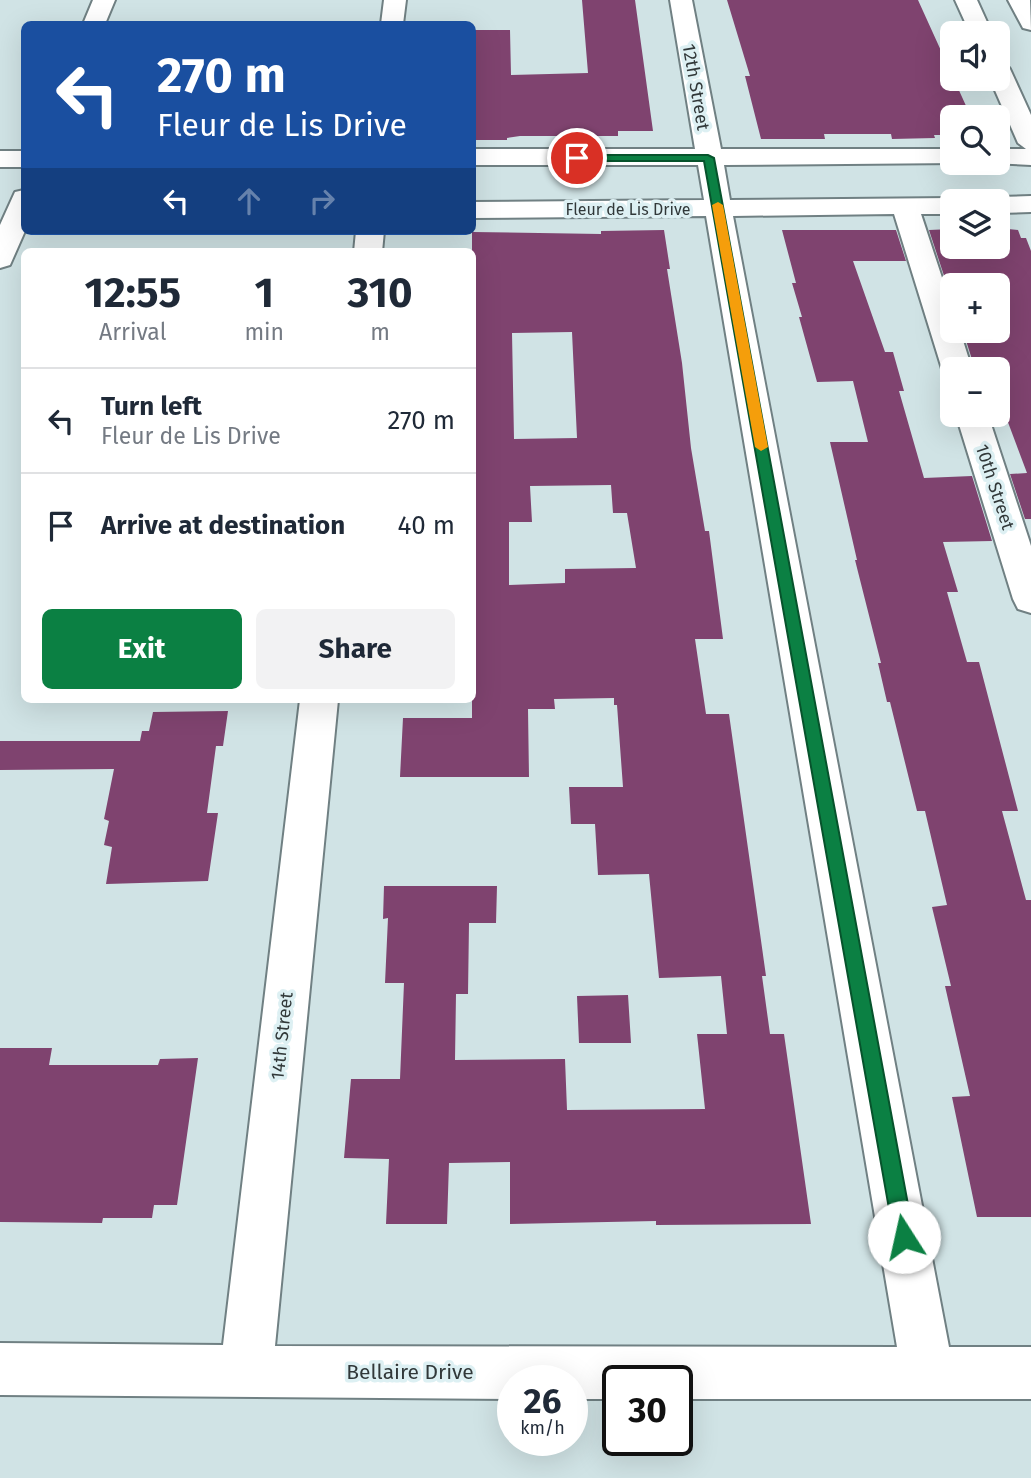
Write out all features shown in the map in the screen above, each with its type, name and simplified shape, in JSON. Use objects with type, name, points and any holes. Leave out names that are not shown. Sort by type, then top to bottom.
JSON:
[{"type":"street","points":[[95,21],[104,0]]},
{"type":"street","points":[[393,21],[395,0]]},
{"type":"street","name":"12th Street","points":[[681,0],[928,1372]]},
{"type":"street","points":[[966,0],[976,21]]},
{"type":"street","points":[[1019,0],[1031,23]]},
{"type":"street","points":[[1008,91],[1031,143]]},
{"type":"street","points":[[1010,157],[1031,156]]},
{"type":"street","points":[[476,157],[940,157]]},
{"type":"street","points":[[0,159],[21,159]]},
{"type":"street","points":[[1010,205],[1031,204]]},
{"type":"street","points":[[905,206],[953,357]]},
{"type":"street","name":"Fleur de Lis Drive","points":[[476,210],[940,206]]},
{"type":"street","points":[[0,259],[17,208]]},
{"type":"street","name":"10th Street","points":[[976,427],[1031,599]]},
{"type":"street","name":"14th Street","points":[[246,1372],[319,703]]},
{"type":"street","name":"Bellaire Drive","points":[[0,1369],[1031,1373]]},
{"type":"building","points":[[582,0],[635,0],[653,131],[618,131],[618,136],[520,136],[507,140],[476,140],[476,30],[510,30],[511,75],[588,73]]},
{"type":"building","points":[[727,0],[918,0],[940,48],[940,91],[959,91],[966,105],[940,105],[940,135],[934,135],[935,138],[892,139],[891,134],[824,134],[825,139],[761,139],[745,76],[750,76]]},
{"type":"building","points":[[1010,229],[1018,230],[1021,238],[1026,238],[1031,251],[1031,519],[1025,519],[1010,474],[1027,473],[1010,427],[1010,357],[971,357],[967,343],[1010,343],[1010,273],[943,273],[929,230],[940,230],[940,259],[1010,259]]},
{"type":"building","points":[[664,230],[691,448],[705,531],[709,531],[723,639],[695,639],[706,714],[729,714],[766,976],[762,976],[770,1034],[784,1034],[811,1224],[656,1225],[656,1221],[510,1224],[510,1162],[449,1163],[447,1224],[386,1224],[389,1159],[344,1158],[351,1079],[400,1079],[404,983],[385,983],[388,918],[383,919],[384,886],[497,886],[496,923],[469,923],[468,994],[456,994],[455,1060],[565,1059],[567,1110],[705,1109],[697,1034],[727,1034],[721,976],[659,978],[649,874],[598,875],[595,824],[571,824],[569,787],[623,787],[617,705],[614,705],[614,698],[554,699],[555,709],[528,709],[529,777],[400,777],[403,718],[472,718],[472,703],[476,703],[476,248],[472,248],[472,235],[476,235],[476,232],[601,234],[601,231]],"holes":[[[572,332],[577,438],[514,439],[512,333]],[[611,485],[613,513],[627,513],[636,568],[565,569],[565,583],[509,585],[509,522],[532,522],[530,486]]]},
{"type":"building","points":[[782,230],[896,230],[906,261],[853,261],[885,352],[893,352],[904,391],[899,391],[924,478],[972,476],[992,541],[943,542],[958,592],[947,592],[967,662],[979,662],[1018,811],[1002,811],[1026,900],[1031,900],[1031,1217],[977,1217],[952,1097],[970,1096],[945,986],[951,986],[932,907],[947,905],[925,811],[917,811],[890,702],[887,702],[878,663],[881,663],[855,560],[830,442],[868,442],[853,381],[817,382],[799,317],[802,317],[792,283],[796,283]]},
{"type":"building","points":[[228,711],[223,746],[216,746],[207,813],[218,813],[208,881],[106,884],[112,847],[104,845],[109,821],[104,819],[114,769],[0,770],[0,741],[140,741],[142,731],[149,731],[153,712]]},
{"type":"building","points":[[628,995],[631,1043],[579,1043],[577,996]]},
{"type":"building","points":[[0,1048],[52,1048],[49,1065],[158,1065],[160,1059],[198,1058],[177,1205],[154,1205],[152,1218],[103,1218],[102,1223],[0,1222]]},
{"type":"slow traffic","points":[[718,205],[761,447]]},
{"type":"route","points":[[577,158],[708,158],[904,1237]]}]
